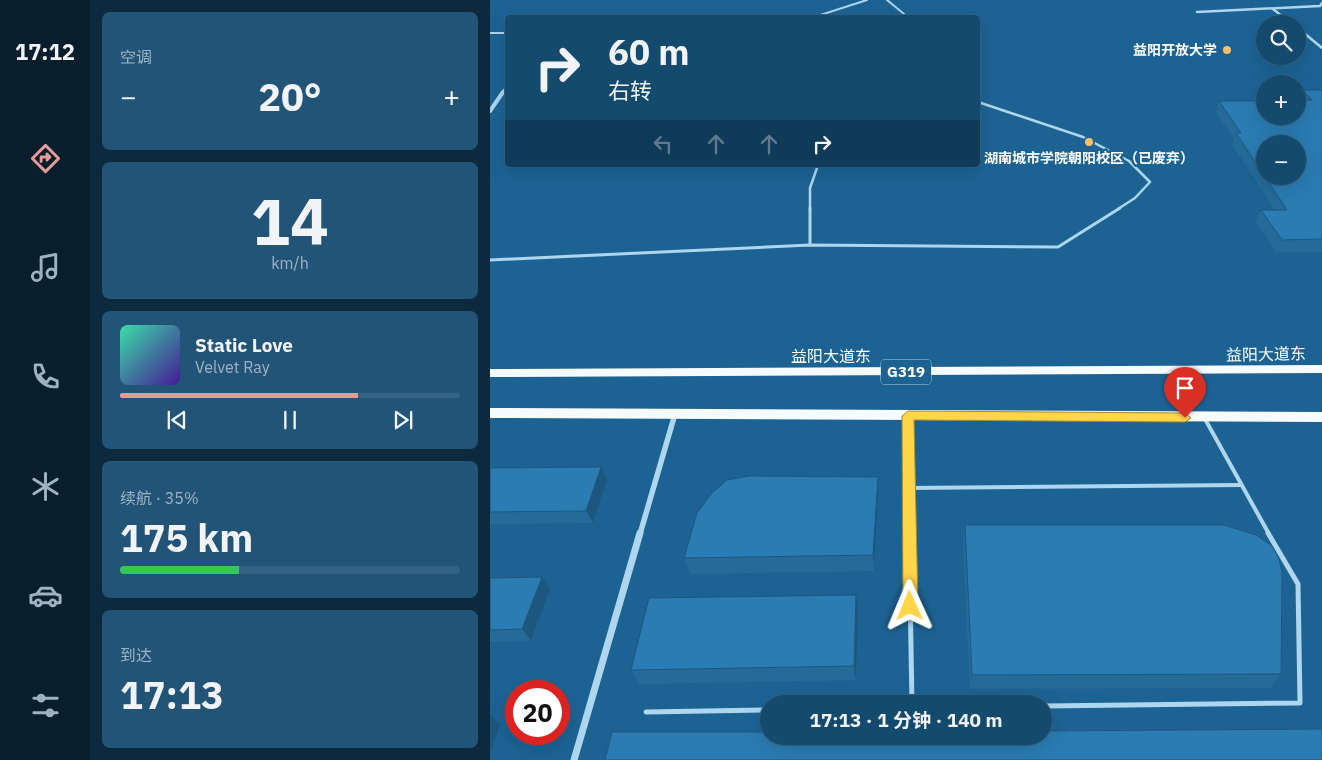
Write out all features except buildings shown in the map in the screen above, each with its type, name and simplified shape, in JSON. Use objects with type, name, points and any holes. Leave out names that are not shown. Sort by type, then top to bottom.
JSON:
[{"type":"main road","name":"益阳大道东","points":[[490,373],[1322,369]]},
{"type":"main road","points":[[490,413],[1205,418],[1322,417]]},
{"type":"street","points":[[1197,12],[1320,6],[1322,3]]},
{"type":"street","points":[[1273,9],[1281,15]]},
{"type":"street","points":[[1306,35],[1322,48]]},
{"type":"street","points":[[490,111],[505,89]]},
{"type":"street","points":[[574,760],[674,414]]},
{"type":"lane","points":[[820,15],[867,0]]},
{"type":"lane","points":[[887,0],[905,15]]},
{"type":"lane","points":[[490,33],[505,33]]},
{"type":"lane","points":[[490,260],[810,245],[1058,247],[1135,198],[1150,182],[1130,160],[1083,137],[980,103]]},
{"type":"lane","points":[[810,245],[810,188],[817,167]]},
{"type":"lane","points":[[908,416],[912,695]]},
{"type":"lane","points":[[1052,706],[1300,703],[1298,584],[1205,418]]},
{"type":"lane","points":[[909,488],[1241,485]]},
{"type":"lane","points":[[646,712],[760,710]]},
{"type":"place","name":"益阳开放大学","points":[[1227,50]]},
{"type":"place","name":"湖南城市学院朝阳校区（已废弃）","points":[[1089,142]]},
{"type":"route","points":[[910,606],[908,416],[1185,418]]}]
